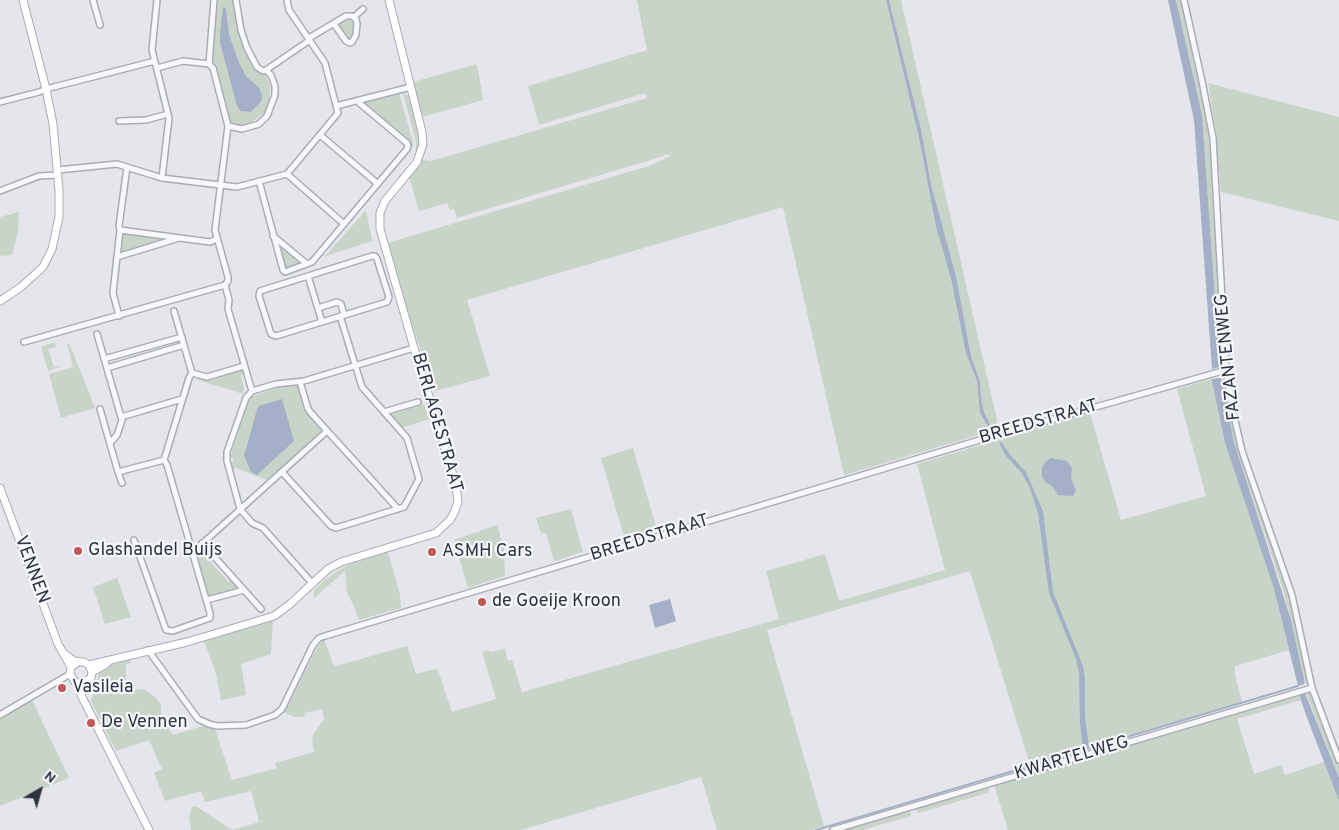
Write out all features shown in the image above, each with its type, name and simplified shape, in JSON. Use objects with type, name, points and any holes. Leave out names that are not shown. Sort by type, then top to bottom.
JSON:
[{"type":"street","points":[[0,301],[31,279],[43,267],[50,256],[59,217],[58,172],[53,124],[46,88],[23,0]]},
{"type":"street","points":[[93,0],[100,25]]},
{"type":"street","points":[[157,0],[152,50],[169,118],[162,178]]},
{"type":"street","points":[[209,64],[214,0]]},
{"type":"street","points":[[228,126],[242,130],[258,124],[267,116],[272,107],[275,86],[271,75],[266,70],[263,71],[257,67],[247,48],[236,0]]},
{"type":"street","points":[[0,191],[39,176],[112,164],[162,178],[237,187],[287,174],[338,113],[325,63],[290,10],[287,0]]},
{"type":"street","name":"BERLAGESTRAAT","points":[[91,669],[109,661],[186,642],[274,616],[335,565],[436,533],[454,514],[458,502],[456,485],[381,236],[379,221],[385,201],[417,162],[422,149],[422,132],[389,0]]},
{"type":"street","name":"FAZANTENWEG","points":[[1184,0],[1213,138],[1226,370],[1232,407],[1238,436],[1292,594],[1312,688],[1339,760]]},
{"type":"street","points":[[266,70],[309,39],[346,16],[354,17],[363,9]]},
{"type":"street","points":[[334,24],[346,41],[350,43],[357,32],[357,24],[354,17]]},
{"type":"street","points":[[0,102],[39,92],[46,88],[154,61]]},
{"type":"street","points":[[24,342],[225,285],[228,281],[214,230],[228,126],[213,68],[209,64],[183,62],[156,68]]},
{"type":"street","points":[[336,106],[411,87]]},
{"type":"street","points":[[259,181],[284,271],[312,262],[408,146],[407,142],[357,101]]},
{"type":"street","points":[[119,121],[146,120],[168,114]]},
{"type":"street","points":[[320,135],[378,184]]},
{"type":"street","points":[[119,316],[113,293],[127,167]]},
{"type":"street","points":[[287,174],[344,224]]},
{"type":"street","points":[[120,230],[210,242],[217,239]]},
{"type":"street","points":[[273,235],[307,264]]},
{"type":"street","points":[[117,257],[180,238]]},
{"type":"street","points":[[375,256],[389,300],[274,336],[270,332],[259,292],[308,276],[375,256]]},
{"type":"street","points":[[308,276],[322,322]]},
{"type":"street","points":[[225,285],[229,300],[228,309],[252,391]]},
{"type":"street","points":[[282,472],[336,528],[404,507],[419,479],[407,438],[362,387],[342,316],[341,304],[337,302],[318,308]]},
{"type":"street","points":[[164,460],[182,399],[192,373],[174,311]]},
{"type":"street","points":[[97,334],[122,420],[116,436],[110,443]]},
{"type":"street","points":[[104,359],[182,337]]},
{"type":"street","points":[[107,368],[184,345]]},
{"type":"street","points":[[312,583],[263,528],[252,522],[240,509],[227,461],[227,452],[246,398],[252,391],[276,384],[300,382],[414,348]]},
{"type":"street","points":[[192,373],[207,377],[244,366]]},
{"type":"street","name":"BREEDSTRAAT","points":[[148,650],[198,718],[217,726],[246,725],[264,720],[282,709],[313,645],[325,636],[983,439],[1226,370]]},
{"type":"street","points":[[300,382],[308,409],[398,510]]},
{"type":"street","points":[[121,417],[182,399]]},
{"type":"street","points":[[384,412],[418,402]]},
{"type":"street","points":[[100,409],[122,483]]},
{"type":"street","points":[[193,552],[327,431]]},
{"type":"street","points":[[118,472],[164,460]]},
{"type":"street","points":[[134,540],[166,630],[173,631],[207,621],[211,616],[207,600],[168,466],[164,460]]},
{"type":"street","name":"VENNEN","points":[[0,488],[58,644],[71,671]]},
{"type":"street","points":[[202,543],[261,609]]},
{"type":"street","points":[[207,600],[244,590]]},
{"type":"street","points":[[62,652],[78,662],[84,662],[91,669],[90,678],[82,683]]},
{"type":"street","points":[[0,715],[71,671],[78,662]]},
{"type":"street","points":[[71,671],[72,679],[82,683]]},
{"type":"street","points":[[82,683],[86,704],[149,830]]},
{"type":"street","name":"KWARTELWEG","points":[[832,830],[1312,688]]},
{"type":"green space","points":[[216,0],[233,0],[243,48],[255,70],[265,74],[270,87],[269,104],[265,112],[249,124],[239,125],[230,122],[212,55]],"holes":[[[226,8],[229,34],[238,60],[246,76],[255,84],[261,102],[251,112],[240,111],[237,106],[220,43]]]},
{"type":"green space","points":[[637,0],[886,0],[919,138],[936,227],[951,279],[966,354],[977,381],[980,413],[992,429],[984,412],[980,382],[971,356],[956,276],[931,184],[921,129],[889,0],[901,0],[999,429],[844,475],[783,207],[467,300],[490,376],[435,391],[409,317],[387,243],[649,166],[670,156],[666,154],[457,218],[454,209],[450,210],[447,203],[419,211],[409,176],[422,160],[431,161],[647,98],[646,93],[539,125],[528,86],[647,50]]},
{"type":"green space","points":[[1176,0],[1182,0],[1201,83],[1208,125],[1213,171],[1224,363],[1220,367],[1202,115]]},
{"type":"green space","points":[[351,18],[355,22],[354,34],[349,41],[339,25],[345,19]]},
{"type":"green space","points":[[477,64],[483,100],[422,117],[413,82]]},
{"type":"green space","points":[[1208,83],[1339,117],[1339,221],[1221,192],[1216,132]]},
{"type":"green space","points":[[399,93],[413,142],[413,146],[364,103]]},
{"type":"green space","points":[[403,93],[409,96],[418,131],[420,142],[416,156],[416,142]]},
{"type":"green space","points":[[366,210],[372,241],[323,257],[328,253]]},
{"type":"green space","points":[[19,212],[18,232],[12,255],[0,256],[0,217]]},
{"type":"green space","points":[[125,234],[166,239],[165,241],[123,253],[120,251],[122,237]]},
{"type":"green space","points":[[281,245],[300,261],[301,265],[289,269],[284,267],[279,247]]},
{"type":"green space","points":[[55,342],[56,347],[48,349],[54,367],[59,367],[48,371],[41,347]]},
{"type":"green space","points":[[69,343],[95,408],[61,418],[49,374],[73,367],[67,344]]},
{"type":"green space","points":[[241,369],[244,373],[241,375],[244,388],[243,394],[198,380],[198,378],[207,379]]},
{"type":"green space","points":[[1221,378],[1225,383],[1234,429],[1248,478],[1292,605],[1308,682],[1304,684],[1283,590],[1234,442]]},
{"type":"green space","points":[[1212,379],[1225,443],[1274,589],[1289,650],[1235,666],[1235,675],[1242,702],[1072,752],[1068,754],[1070,762],[1299,694],[1301,700],[1237,719],[1254,774],[1281,765],[1285,775],[1324,762],[1339,801],[1339,830],[1008,830],[994,785],[1033,773],[1033,764],[1030,765],[970,571],[767,630],[824,826],[811,830],[717,830],[701,777],[521,830],[232,830],[259,822],[251,791],[205,802],[201,791],[165,801],[154,773],[162,769],[149,740],[116,751],[91,701],[100,670],[118,661],[130,660],[131,663],[126,664],[126,691],[144,689],[155,697],[161,704],[161,715],[173,735],[209,724],[214,726],[232,780],[277,768],[275,763],[314,752],[312,740],[313,735],[324,719],[322,709],[304,713],[305,717],[295,717],[283,712],[289,704],[319,644],[324,639],[333,664],[336,666],[407,646],[416,674],[435,669],[438,670],[452,712],[496,699],[482,652],[488,650],[490,652],[505,649],[508,661],[512,660],[522,692],[779,619],[766,571],[825,554],[839,601],[945,570],[917,464],[1048,425],[1090,413],[1121,520],[1206,496],[1177,389]]},
{"type":"green space","points":[[297,386],[309,414],[308,416],[321,430],[320,435],[267,480],[236,468],[232,469],[231,461],[233,461],[233,458],[231,455],[250,397],[277,388]],"holes":[[[257,409],[257,475],[245,449]]]},
{"type":"green space","points":[[424,404],[429,419],[401,428],[390,415]]},
{"type":"green space","points":[[633,448],[657,530],[625,540],[601,458]]},
{"type":"green space","points":[[571,509],[583,552],[554,561],[546,533],[541,533],[536,518]]},
{"type":"green space","points":[[497,525],[504,548],[505,576],[468,588],[454,540]]},
{"type":"green space","points":[[203,548],[210,555],[207,558],[229,582],[232,580],[236,585],[235,590],[212,596],[208,595],[196,555],[199,549]]},
{"type":"green space","points":[[388,552],[400,595],[401,608],[359,620],[347,593],[345,571],[314,598],[314,590],[326,579],[349,564]]},
{"type":"green space","points":[[117,578],[131,617],[105,624],[93,587]]},
{"type":"green space","points":[[273,619],[271,654],[241,664],[246,695],[221,700],[216,673],[203,639]]},
{"type":"green space","points":[[1310,692],[1339,767],[1339,778],[1306,693]]},
{"type":"green space","points":[[32,700],[69,778],[0,806],[0,719]]},
{"type":"green space","points":[[988,786],[989,791],[987,793],[918,813],[916,808]]},
{"type":"green space","points":[[196,806],[232,830],[191,830],[189,817],[192,807]]},
{"type":"green space","points":[[910,810],[911,815],[908,817],[862,830],[841,830]]},
{"type":"water","points":[[886,0],[889,0],[921,129],[931,184],[956,276],[971,356],[980,382],[984,412],[992,429],[991,431],[980,413],[977,381],[966,354],[951,279],[936,227],[919,138]]},
{"type":"water","points":[[1168,0],[1176,0],[1202,115],[1220,367],[1212,369],[1194,120]]},
{"type":"water","points":[[223,7],[226,8],[229,34],[238,60],[246,76],[259,88],[262,95],[261,102],[251,112],[240,111],[237,106],[220,43]]},
{"type":"water","points":[[1221,378],[1234,442],[1291,620],[1304,680],[1302,685],[1298,686],[1274,589],[1225,443],[1212,381],[1212,379]]},
{"type":"water","points":[[282,399],[294,441],[257,475],[251,472],[244,455],[257,409],[259,406]]},
{"type":"water","points":[[1000,442],[1026,472],[1043,511],[1053,592],[1083,666],[1085,717],[1089,747],[1083,749],[1080,723],[1079,674],[1076,659],[1049,593],[1038,513],[1029,486],[1021,472],[1006,456]]},
{"type":"water","points":[[1051,458],[1067,461],[1072,468],[1071,478],[1076,491],[1073,496],[1058,495],[1042,477],[1042,467]]},
{"type":"water","points":[[670,599],[676,621],[655,628],[649,605]]},
{"type":"water","points":[[1305,693],[1339,778],[1339,801],[1299,694]]},
{"type":"waterway","points":[[1083,750],[1298,686]]},
{"type":"waterway","points":[[1038,764],[1079,751]]},
{"type":"waterway","points":[[816,830],[1030,766]]},
{"type":"place","name":"Glashandel Buijs","points":[[78,551]]},
{"type":"place","name":"ASMH Cars","points":[[432,552]]},
{"type":"place","name":"de Goeije Kroon","points":[[482,602]]},
{"type":"place","name":"Vasileia","points":[[62,688]]},
{"type":"place","name":"De Vennen","points":[[91,723]]}]
